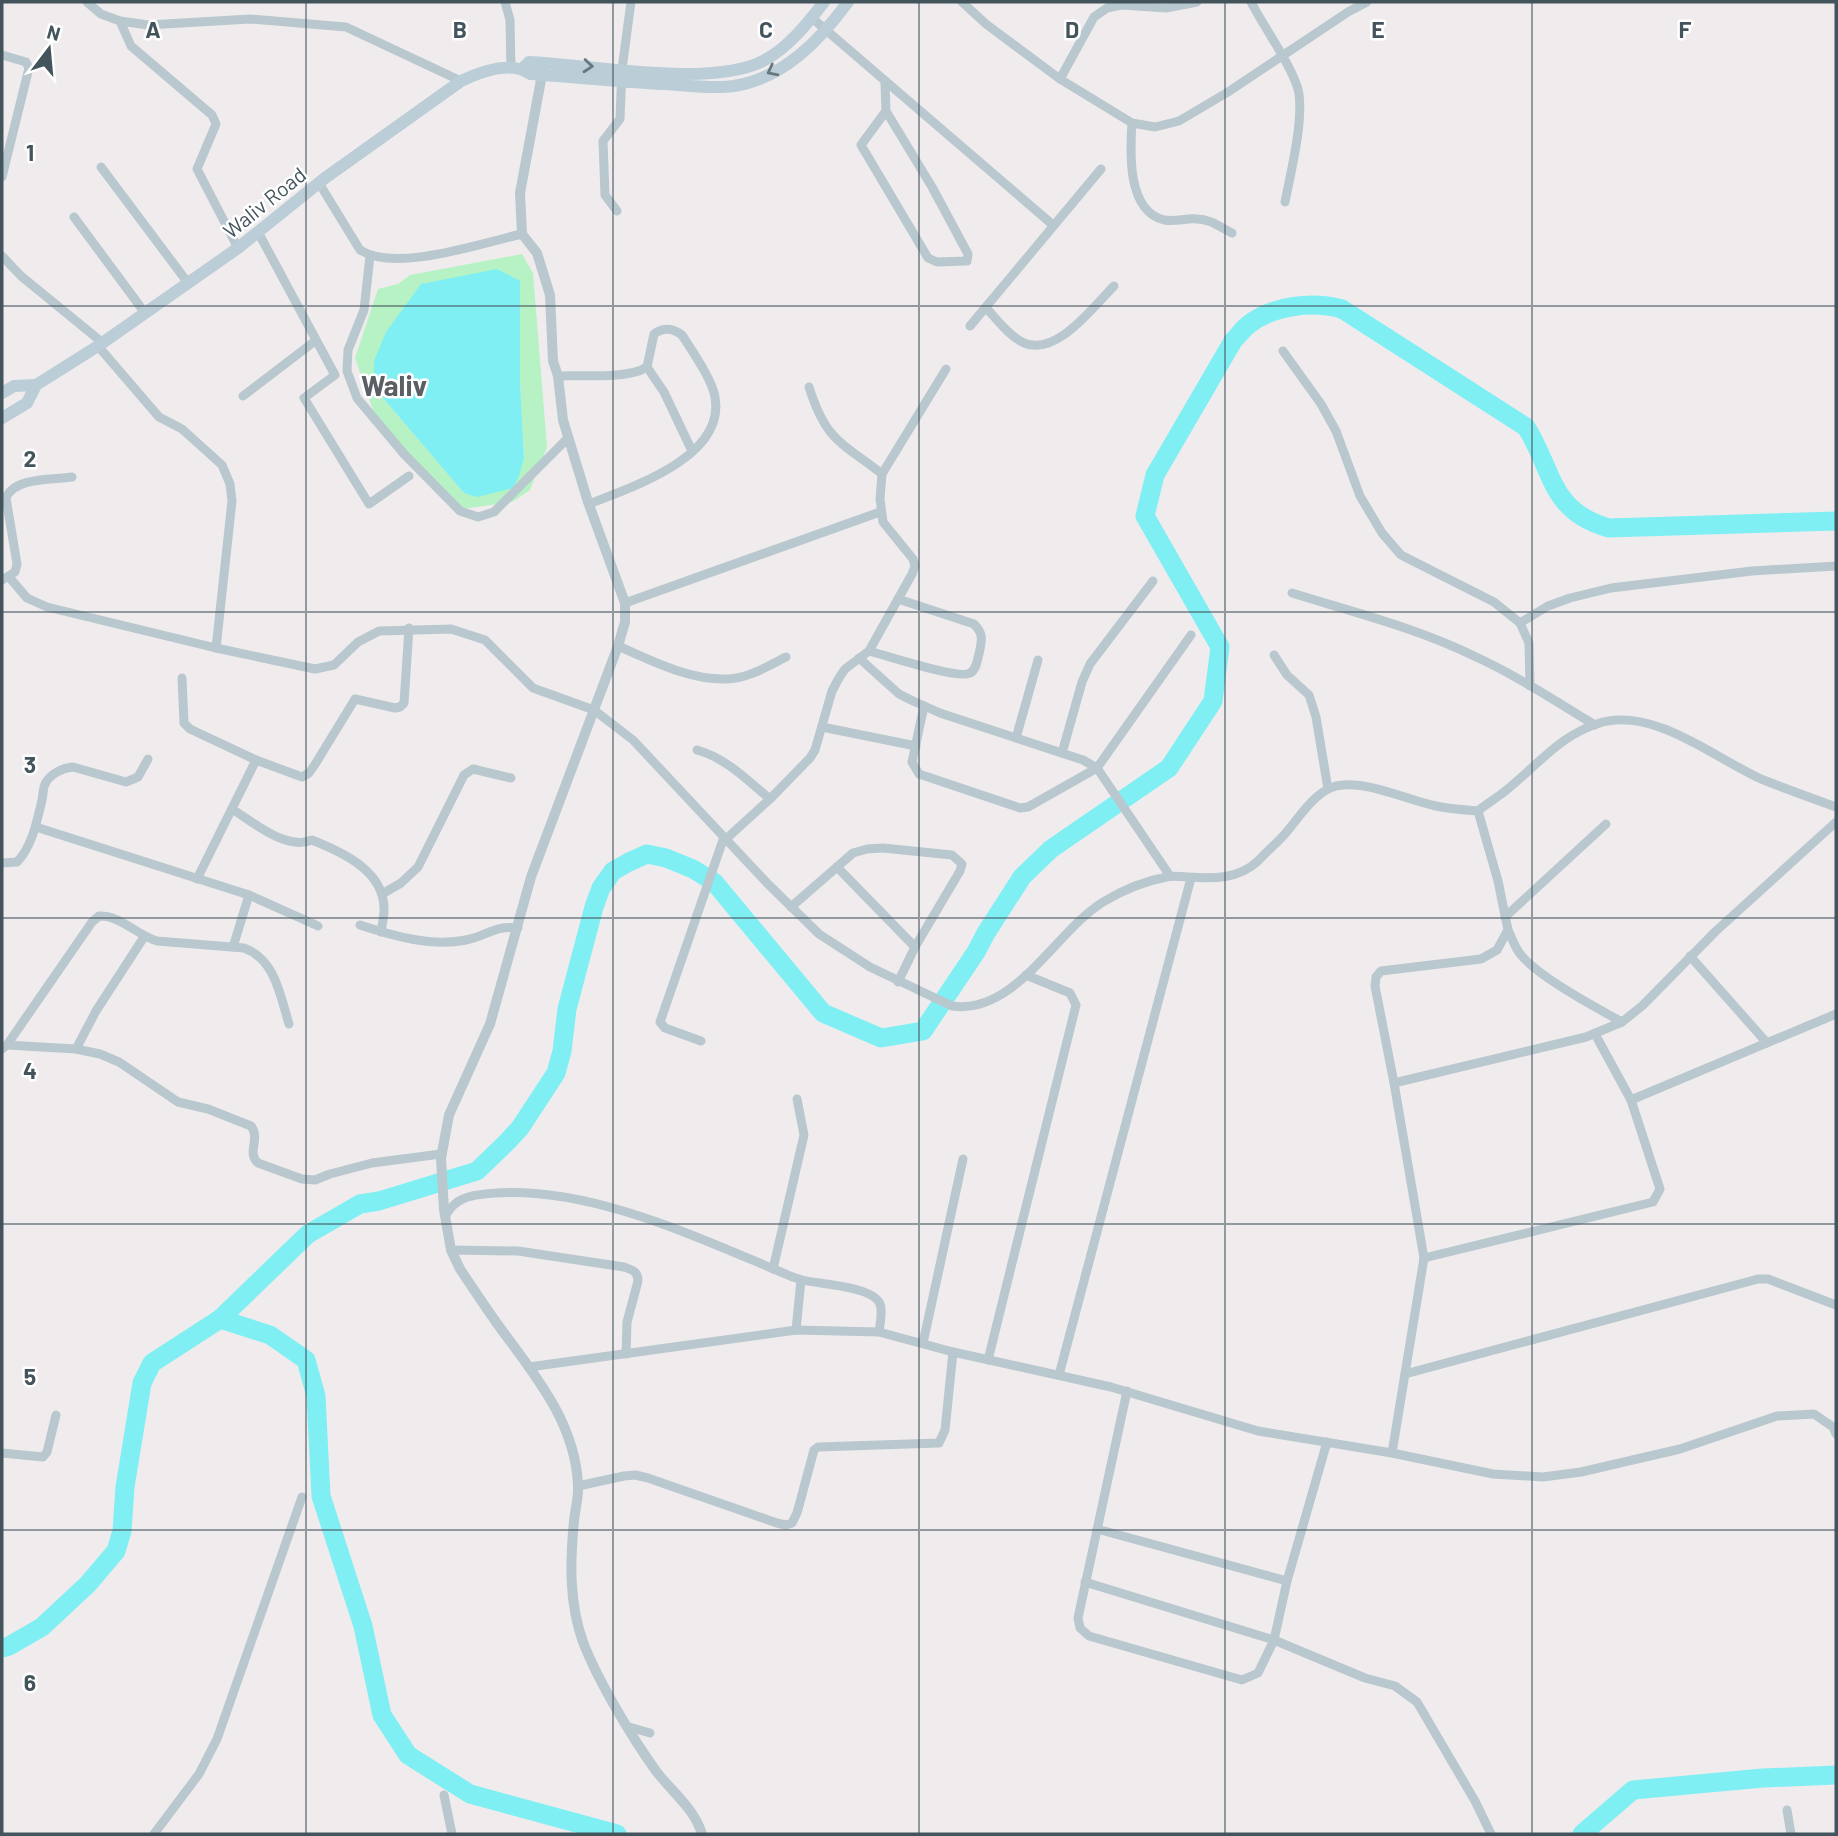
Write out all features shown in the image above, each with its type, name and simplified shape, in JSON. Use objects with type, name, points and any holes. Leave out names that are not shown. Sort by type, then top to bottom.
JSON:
[{"type":"main road","name":"Waliv Road","points":[[623,76],[712,74],[742,69],[763,61],[784,47],[824,2]]},
{"type":"main road","name":"Waliv Road","points":[[2,393],[14,386],[36,385],[100,345],[238,248],[319,183],[461,82],[486,70],[517,69],[529,62],[543,69],[715,87],[736,86],[770,74],[801,55],[826,30],[848,2]]},
{"type":"main road","name":"Waliv Road","points":[[2,418],[27,403],[36,385]]},
{"type":"street","points":[[87,2],[101,14],[120,21],[148,25],[250,19],[346,27],[461,82]]},
{"type":"street","points":[[505,2],[517,69]]},
{"type":"street","points":[[617,211],[606,195],[603,141],[620,119],[631,2]]},
{"type":"street","points":[[962,2],[1060,79],[1132,123],[1155,127],[1179,121],[1367,2]]},
{"type":"street","points":[[1060,79],[1094,17],[1107,8],[1121,5],[1166,8],[1197,2]]},
{"type":"street","points":[[1251,2],[1292,74],[1299,92],[1294,151],[1285,202]]},
{"type":"street","points":[[812,18],[1053,225]]},
{"type":"street","points":[[120,21],[131,46],[212,115],[216,124],[197,169],[238,248]]},
{"type":"street","points":[[2,55],[26,62],[30,68],[2,177]]},
{"type":"street","points":[[543,69],[520,193],[522,234],[537,253],[550,295],[553,361],[558,376],[563,421],[589,504],[625,603],[625,622],[531,877],[490,1024],[449,1115],[441,1156],[444,1213],[451,1250],[460,1269],[552,1401],[565,1426],[579,1486],[571,1576],[576,1615],[594,1668],[657,1773],[694,1814],[701,1829]]},
{"type":"street","points":[[886,83],[886,111],[932,187],[968,254],[967,261],[937,262],[928,258],[861,145],[886,111]]},
{"type":"street","points":[[1132,123],[1132,173],[1143,205],[1153,215],[1164,220],[1208,220],[1232,233]]},
{"type":"street","points":[[101,167],[188,282]]},
{"type":"street","points":[[970,326],[1101,169]]},
{"type":"street","points":[[319,183],[360,250],[370,256],[411,260],[522,234]]},
{"type":"street","points":[[74,217],[145,313]]},
{"type":"street","points":[[258,232],[335,375],[304,398],[369,503],[409,476]]},
{"type":"street","points":[[2,256],[100,345],[159,417],[182,429],[222,465],[230,484],[232,500],[216,648]]},
{"type":"street","points":[[370,256],[364,310],[348,350],[347,371],[357,398],[404,454],[460,512],[478,517],[494,512],[568,438]]},
{"type":"street","points":[[986,308],[1022,342],[1037,345],[1065,336],[1114,286]]},
{"type":"street","points":[[589,504],[665,470],[692,452],[701,445],[710,433],[715,398],[682,335],[667,329],[654,334],[647,367],[664,392],[692,452]]},
{"type":"street","points":[[243,396],[315,341]]},
{"type":"street","points":[[1283,351],[1321,404],[1336,431],[1360,496],[1382,533],[1401,555],[1494,602],[1520,623],[1529,643],[1530,686]]},
{"type":"street","points":[[558,376],[628,373],[647,367]]},
{"type":"street","points":[[701,1041],[665,1028],[660,1022],[725,838],[771,799],[810,758],[832,691],[839,678],[845,669],[869,650],[915,566],[913,559],[883,522],[880,512],[882,474],[946,369]]},
{"type":"street","points":[[809,387],[818,417],[830,433],[844,448],[882,474]]},
{"type":"street","points":[[72,477],[18,484],[8,491],[6,498],[17,564],[15,572],[5,579],[27,598],[47,607],[315,669],[334,665],[368,635],[379,631],[409,628],[451,629],[474,635],[490,645],[533,688],[594,710],[633,740],[819,934],[898,982],[952,1006],[964,1008],[982,1005],[1012,989],[1088,911],[1120,892],[1170,876],[1232,876],[1252,867],[1312,802],[1328,789],[1343,785],[1372,788],[1437,806],[1478,811],[1503,793],[1552,749],[1595,725],[1606,722],[1630,720],[1666,730],[1760,778],[1836,807]]},
{"type":"street","points":[[625,603],[880,512]]},
{"type":"street","points":[[1520,623],[1548,606],[1611,588],[1752,571],[1836,566]]},
{"type":"street","points":[[1062,753],[1082,682],[1090,664],[1153,581]]},
{"type":"street","points":[[1293,593],[1404,627],[1443,642],[1511,674],[1595,725]]},
{"type":"street","points":[[869,650],[963,675],[976,667],[982,637],[981,631],[974,624],[898,599]]},
{"type":"street","points":[[182,678],[184,723],[198,733],[256,760],[302,777],[314,766],[355,699],[400,707],[406,695],[409,628]]},
{"type":"street","points":[[924,706],[912,762],[919,774],[1020,808],[1039,802],[1097,768],[1191,635]]},
{"type":"street","points":[[618,646],[670,668],[727,679],[752,673],[786,657]]},
{"type":"street","points":[[1274,655],[1287,675],[1309,695],[1316,717],[1328,789]]},
{"type":"street","points":[[859,658],[899,694],[924,706],[1083,760],[1097,768],[1170,876]]},
{"type":"street","points":[[1016,738],[1038,660]]},
{"type":"street","points":[[822,727],[916,746]]},
{"type":"street","points":[[697,750],[714,754],[771,799]]},
{"type":"street","points":[[2,863],[17,862],[23,856],[36,827],[45,784],[54,774],[73,767],[125,782],[138,777],[148,759]]},
{"type":"street","points":[[197,879],[256,760]]},
{"type":"street","points":[[382,894],[401,883],[418,867],[468,771],[474,769],[511,778]]},
{"type":"street","points":[[232,809],[291,842],[306,842],[312,839],[334,848],[375,879],[382,894],[384,908],[381,932]]},
{"type":"street","points":[[1478,811],[1498,881],[1507,930],[1521,955],[1581,999],[1622,1022]]},
{"type":"street","points":[[1394,1083],[1595,1034],[1622,1022],[1836,822]]},
{"type":"street","points":[[1504,917],[1606,824]]},
{"type":"street","points":[[36,827],[249,895],[318,926]]},
{"type":"street","points":[[791,907],[853,853],[867,849],[952,855],[958,859],[962,864],[960,871],[915,947],[898,982]]},
{"type":"street","points":[[836,867],[915,947]]},
{"type":"street","points":[[1059,1376],[1191,878]]},
{"type":"street","points":[[233,947],[249,895]]},
{"type":"street","points":[[4,1047],[92,922],[99,916],[113,917],[144,937],[157,941],[253,951],[270,967],[289,1024]]},
{"type":"street","points":[[360,925],[416,939],[446,942],[468,940],[503,926],[518,928]]},
{"type":"street","points":[[1392,1453],[1424,1258],[1394,1083],[1374,986],[1376,977],[1387,969],[1481,959],[1491,955],[1497,950],[1507,930]]},
{"type":"street","points":[[76,1049],[96,1011],[144,937]]},
{"type":"street","points":[[1690,956],[1767,1043]]},
{"type":"street","points":[[988,1360],[1076,1005],[1069,993],[1026,975]]},
{"type":"street","points":[[1631,1100],[1836,1013]]},
{"type":"street","points":[[1424,1258],[1653,1202],[1660,1189],[1631,1100],[1595,1034]]},
{"type":"street","points":[[4,1047],[76,1049],[100,1054],[119,1062],[178,1102],[208,1109],[251,1126],[255,1130],[256,1138],[253,1159],[302,1179],[315,1180],[386,1160],[441,1156]]},
{"type":"street","points":[[772,1269],[804,1135],[797,1099]]},
{"type":"street","points":[[923,1343],[963,1159]]},
{"type":"street","points":[[444,1213],[456,1203],[478,1194],[522,1191],[640,1215],[802,1280],[851,1288],[875,1297],[880,1303],[879,1332]]},
{"type":"street","points":[[451,1250],[518,1251],[624,1266],[635,1271],[638,1281],[627,1322],[626,1354]]},
{"type":"street","points":[[1405,1374],[1758,1279],[1768,1279],[1836,1305]]},
{"type":"street","points":[[796,1330],[802,1280]]},
{"type":"street","points":[[529,1367],[796,1330],[879,1332],[953,1352],[1126,1391],[1258,1431],[1392,1453],[1493,1474],[1543,1477],[1581,1472],[1680,1449],[1777,1416],[1814,1414],[1833,1427],[1836,1434]]},
{"type":"street","points":[[579,1486],[635,1475],[777,1523],[792,1523],[814,1450],[818,1447],[939,1443],[944,1430],[953,1352]]},
{"type":"street","points":[[1126,1391],[1078,1618],[1080,1629],[1089,1636],[1242,1680],[1258,1673],[1274,1640],[1287,1581],[1327,1442]]},
{"type":"street","points":[[2,1453],[43,1457],[47,1452],[56,1415]]},
{"type":"street","points":[[154,1834],[199,1774],[217,1739],[302,1497]]},
{"type":"street","points":[[1097,1529],[1287,1581]]},
{"type":"street","points":[[1086,1582],[1274,1640],[1407,1693],[1417,1702],[1475,1801],[1491,1834]]},
{"type":"street","points":[[629,1727],[650,1734]]},
{"type":"street","points":[[444,1795],[452,1834]]},
{"type":"street","points":[[1787,1810],[1791,1834]]},
{"type":"green space","points":[[522,254],[533,273],[547,447],[530,490],[512,502],[462,509],[424,472],[374,413],[355,358],[378,289],[398,284],[410,275]],"holes":[[[374,361],[520,382],[524,458],[464,493],[383,398],[374,376]]]},
{"type":"water","points":[[497,269],[520,281],[520,382],[524,458],[513,488],[477,497],[464,493],[383,398],[374,376],[374,361],[386,332],[421,284]]},
{"type":"waterway","points":[[2,1648],[42,1627],[88,1584],[116,1551],[122,1531],[125,1487],[142,1383],[152,1363],[220,1319],[308,1234],[360,1204],[379,1201],[477,1171],[520,1128],[556,1073],[562,1051],[567,1009],[594,907],[601,888],[613,871],[647,854],[693,869],[714,882],[823,1013],[881,1038],[923,1031],[1022,877],[1051,849],[1169,768],[1213,701],[1220,647],[1145,516],[1155,475],[1233,341],[1258,318],[1281,309],[1306,305],[1342,309],[1526,427],[1564,500],[1589,521],[1609,528],[1836,521]]},
{"type":"waterway","points":[[220,1319],[270,1335],[306,1360],[316,1396],[321,1496],[363,1626],[382,1715],[408,1755],[470,1794],[617,1834]]},
{"type":"waterway","points":[[1582,1834],[1633,1790],[1763,1778],[1836,1775]]},
{"type":"district","name":"Waliv","points":[[394,385]]}]
